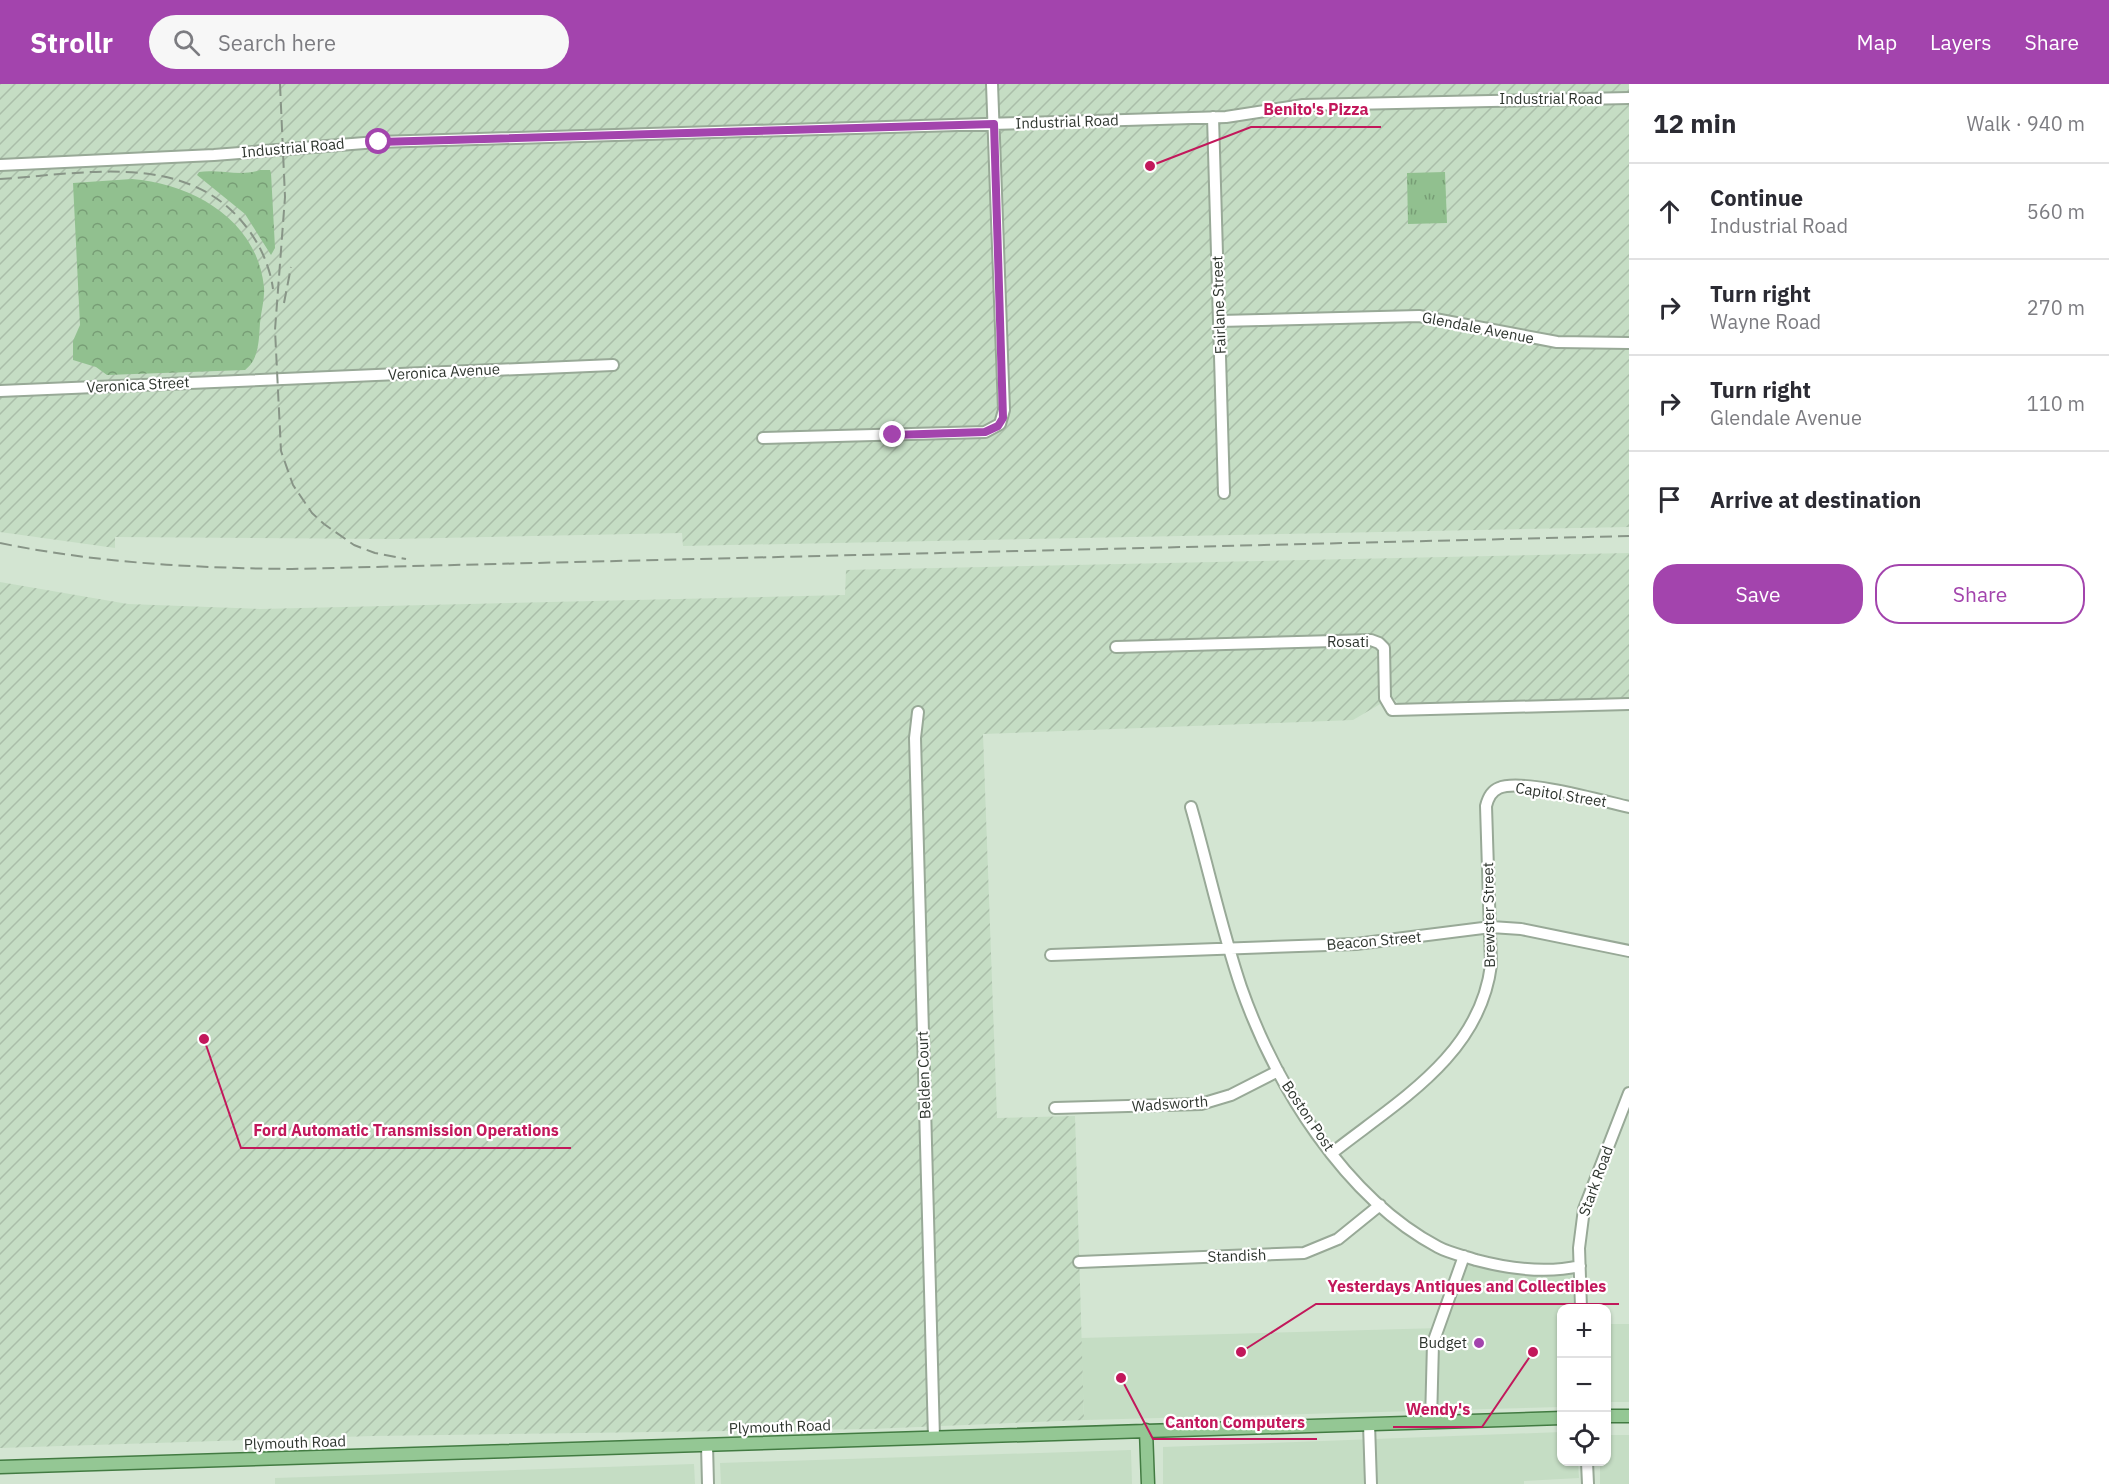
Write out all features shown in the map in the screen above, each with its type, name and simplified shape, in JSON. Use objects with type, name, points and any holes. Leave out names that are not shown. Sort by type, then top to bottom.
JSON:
[{"type":"main road","points":[[1611,1416],[1629,1416]]},
{"type":"main road","name":"Plymouth Road","points":[[0,1467],[1557,1418]]},
{"type":"main road","points":[[1146,1430],[1148,1484]]},
{"type":"street","points":[[763,438],[985,432],[998,426],[1004,410],[992,84]]},
{"type":"street","name":"Industrial Road","points":[[0,165],[214,155],[377,142],[1213,117],[1303,105],[1629,98]]},
{"type":"street","name":"Fairlane Street","points":[[1213,117],[1224,493]]},
{"type":"street","name":"Glendale Avenue","points":[[1219,321],[1419,316],[1555,342],[1629,343]]},
{"type":"street","name":"Veronica Avenue","points":[[276,379],[613,365]]},
{"type":"street","name":"Veronica Street","points":[[0,391],[276,379]]},
{"type":"street","name":"Rosati","points":[[1116,647],[1371,640],[1384,648],[1385,698],[1392,710],[1629,704]]},
{"type":"street","name":"Belden Court","points":[[918,712],[915,738],[934,1438]]},
{"type":"street","name":"Capitol Street","points":[[1493,792],[1506,786],[1535,788],[1629,807]]},
{"type":"street","name":"Brewster Street","points":[[1332,1153],[1436,1071],[1462,1042],[1478,1014],[1488,989],[1491,965],[1486,806],[1493,792]]},
{"type":"street","name":"Boston Post","points":[[1191,807],[1245,996],[1278,1071],[1296,1102],[1332,1153],[1380,1205],[1430,1243],[1464,1256],[1521,1270],[1566,1269],[1580,1266]]},
{"type":"street","name":"Beacon Street","points":[[1051,955],[1356,944],[1491,927],[1521,929],[1629,951]]},
{"type":"street","name":"Wadsworth","points":[[1055,1108],[1202,1104],[1231,1095],[1278,1071]]},
{"type":"street","name":"Stark Road","points":[[1581,1304],[1579,1237],[1584,1209],[1629,1093]]},
{"type":"street","points":[[1616,1126],[1629,1126]]},
{"type":"street","name":"Standish","points":[[1078,1262],[1304,1253],[1338,1239],[1380,1205]]},
{"type":"street","points":[[1431,1422],[1432,1343],[1464,1256]]},
{"type":"street","points":[[1369,1424],[1371,1484]]},
{"type":"street","points":[[707,1445],[708,1484]]},
{"type":"street","points":[[1587,1466],[1588,1484]]},
{"type":"shaded area","points":[[0,84],[1629,84],[1629,527],[683,546],[682,533],[393,539],[115,537],[115,548],[0,532]]},
{"type":"shaded area","points":[[1629,553],[1629,698],[1410,705],[1398,703],[1392,697],[1353,720],[983,734],[997,1118],[1075,1116],[1084,1420],[871,1429],[373,1436],[0,1448],[0,582],[128,604],[260,609],[845,595],[846,570]]},
{"type":"shaded area","points":[[1469,1262],[1572,1274],[1574,1304],[1557,1304],[1557,1407],[1084,1420],[1081,1338],[1440,1328]]},
{"type":"shaded area","points":[[1611,1324],[1629,1324],[1629,1402],[1611,1402]]},
{"type":"shaded area","points":[[1557,1432],[1557,1466],[1578,1466],[1579,1478],[1524,1481],[1524,1484],[1163,1484],[1163,1447]]},
{"type":"shaded area","points":[[1611,1435],[1629,1435],[1629,1484],[1600,1484],[1600,1466],[1611,1466]]},
{"type":"shaded area","points":[[1131,1450],[1132,1484],[721,1484],[720,1463]]},
{"type":"shaded area","points":[[694,1464],[695,1484],[275,1484],[275,1478]]},
{"type":"green space","points":[[270,170],[271,173],[275,248],[271,255],[245,214],[197,175],[199,172],[207,171],[246,173]]},
{"type":"green space","points":[[1445,172],[1447,223],[1408,224],[1407,173]]},
{"type":"green space","points":[[132,179],[177,188],[198,197],[218,209],[235,224],[249,242],[259,263],[264,292],[257,349],[253,361],[245,370],[107,375],[96,367],[73,360],[73,341],[80,325],[73,183]]},
{"type":"railway","points":[[280,84],[285,197],[275,330],[281,451],[293,485],[312,513],[324,524],[354,545],[375,553],[406,559]]},
{"type":"railway","points":[[0,179],[131,172],[163,176],[193,185],[220,201],[244,224],[263,255],[273,289]]},
{"type":"railway","points":[[284,303],[291,267]]},
{"type":"railway","points":[[0,543],[109,560],[292,569],[1629,536]]},
{"type":"place","name":"Benito's Pizza","points":[[1150,166]]},
{"type":"place","name":"Ford Automatic Transmission Operations","points":[[204,1039]]},
{"type":"place","name":"Budget","points":[[1479,1343]]},
{"type":"place","name":"Yesterdays Antiques and Collectibles","points":[[1241,1352]]},
{"type":"place","name":"Wendy's","points":[[1533,1352]]},
{"type":"place","name":"Canton Computers","points":[[1121,1378]]},
{"type":"route","points":[[379,142],[994,124],[1003,418],[998,426],[989,432],[893,435]]}]
